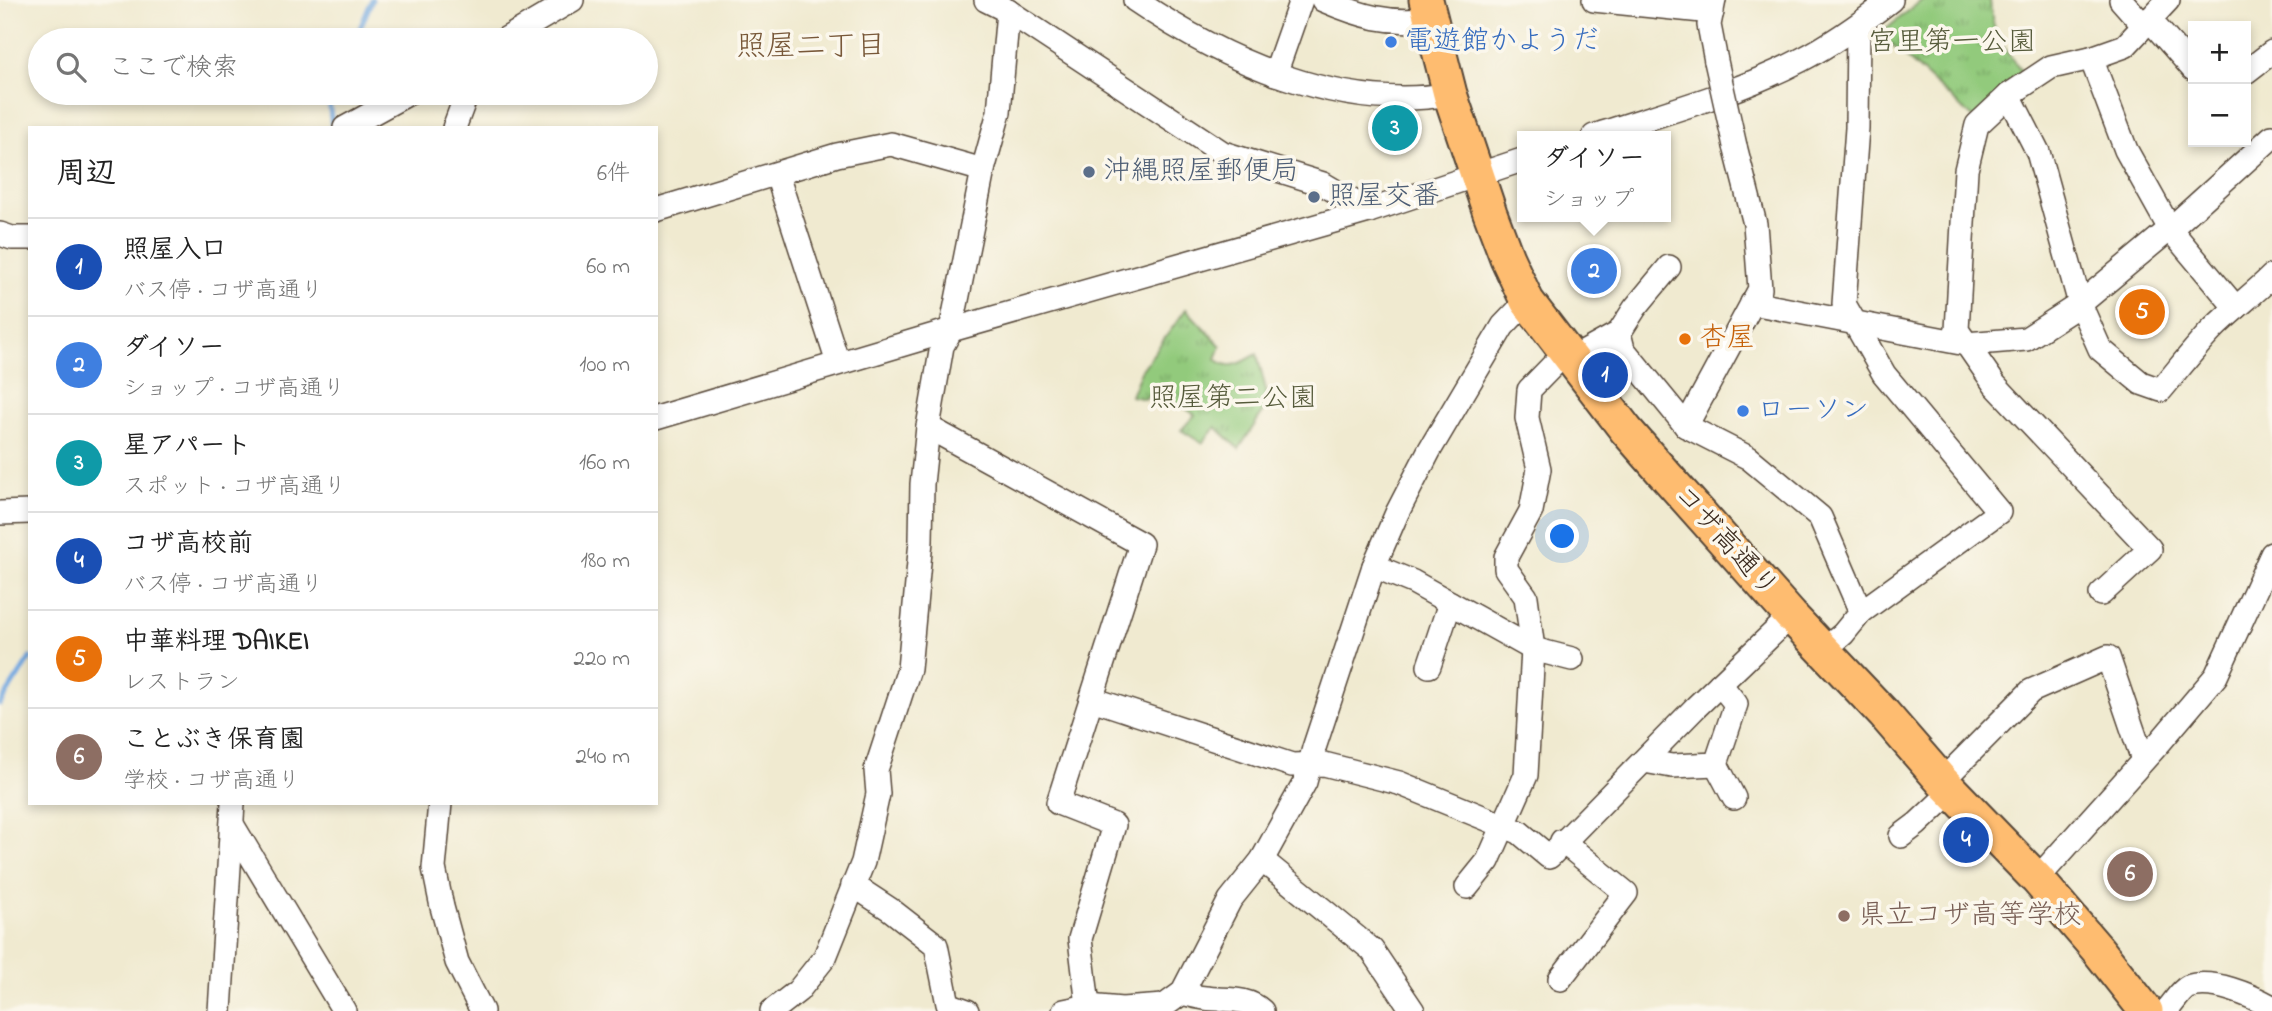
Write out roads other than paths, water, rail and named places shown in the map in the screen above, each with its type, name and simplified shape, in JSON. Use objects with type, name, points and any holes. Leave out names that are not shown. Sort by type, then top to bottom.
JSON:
[{"type":"highway","name":"コザ高通り","points":[[1428,9],[1450,94],[1507,258],[1527,301],[1643,450],[1791,617],[2036,879],[2098,950],[2146,1011]]},
{"type":"street","points":[[524,28],[572,0]]},
{"type":"street","points":[[986,0],[1008,10],[1223,153],[1323,184],[1369,211]]},
{"type":"street","points":[[1135,0],[1166,22],[1275,74],[1334,91],[1386,98],[1426,98],[1450,94]]},
{"type":"street","points":[[1275,74],[1301,0]]},
{"type":"street","points":[[1323,0],[1356,14],[1406,23],[1428,9]]},
{"type":"street","points":[[1594,0],[1713,6],[1709,25],[1755,224],[1760,289],[1686,426]]},
{"type":"street","points":[[1609,131],[1738,88],[1801,60],[1858,26],[1891,0]]},
{"type":"street","points":[[2121,0],[2188,64]]},
{"type":"street","points":[[2101,593],[2150,549],[1995,385],[1957,330],[1966,170],[1977,125],[2009,95],[2051,66],[2091,58],[2125,46],[2168,0]]},
{"type":"street","points":[[772,1011],[798,991],[825,957],[863,862],[878,794],[876,770],[909,670],[928,427],[942,346],[951,330],[983,170],[999,112],[1008,10]]},
{"type":"street","points":[[1824,650],[1843,634],[1861,612],[1999,512],[1884,374],[1844,303],[1857,128],[1858,26]]},
{"type":"street","points":[[2251,68],[2272,52]]},
{"type":"street","points":[[2091,58],[2126,150],[2170,229],[2236,307]]},
{"type":"street","points":[[2009,95],[2038,152],[2080,304],[2100,349],[2141,383],[2161,390],[2210,332],[2272,276]]},
{"type":"street","points":[[349,126],[387,105]]},
{"type":"street","points":[[455,126],[463,105]]},
{"type":"street","points":[[1752,303],[1966,344],[2026,339],[2080,304],[2170,229],[2272,137]]},
{"type":"street","points":[[658,209],[837,155],[891,144],[983,170]]},
{"type":"street","points":[[658,417],[951,330],[1369,211],[1517,162]]},
{"type":"street","points":[[777,175],[838,363]]},
{"type":"street","points":[[0,234],[12,238],[28,238]]},
{"type":"street","points":[[1467,887],[1488,861],[1527,775],[1533,649],[1526,597],[1506,569],[1506,556],[1531,511],[1539,469],[1527,418],[1529,390],[1569,355],[1619,333],[1635,308],[1669,267]]},
{"type":"street","points":[[1170,1003],[1230,900],[1262,860],[1305,782],[1374,566],[1397,513],[1429,451],[1503,326],[1527,301]]},
{"type":"street","points":[[1619,333],[1623,349],[1686,426],[1748,458],[1819,517],[1861,612]]},
{"type":"street","points":[[928,427],[1142,544],[1058,803],[1114,825],[1080,939],[1088,1006]]},
{"type":"street","points":[[0,513],[28,512]]},
{"type":"street","points":[[2036,879],[2216,676],[2272,554]]},
{"type":"street","points":[[1374,566],[1413,582],[1533,649],[1572,659]]},
{"type":"street","points":[[1429,666],[1450,603]]},
{"type":"street","points":[[1092,699],[1292,765],[1324,764],[1399,783],[1519,832],[1549,857],[1720,684],[1791,617]]},
{"type":"street","points":[[1901,836],[1917,824],[2031,691],[2108,657],[2143,760]]},
{"type":"street","points":[[1720,684],[1736,704],[1716,764],[1734,798]]},
{"type":"street","points":[[1644,761],[1672,766],[1716,764]]},
{"type":"street","points":[[220,1011],[233,805]]},
{"type":"street","points":[[440,805],[434,868],[457,961],[482,1011]]},
{"type":"street","points":[[233,826],[344,1011]]},
{"type":"street","points":[[1560,979],[1626,893],[1562,841]]},
{"type":"street","points":[[1262,860],[1372,950],[1413,1011]]},
{"type":"street","points":[[853,885],[936,945],[948,1004],[967,1011]]},
{"type":"street","points":[[2166,1011],[2186,988],[2198,986],[2213,986],[2251,996],[2272,1007]]},
{"type":"street","points":[[1064,1011],[1088,1006],[1122,1009],[1205,998],[1233,999],[1253,1004],[1262,1011]]},
{"type":"waterway","points":[[360,28],[372,0]]},
{"type":"waterway","points":[[330,105],[332,126]]},
{"type":"waterway","points":[[0,704],[28,661]]},
{"type":"place","name":"電遊館かようだ","points":[[1391,42]]},
{"type":"place","name":"星アパート","points":[[1395,128]]},
{"type":"place","name":"沖縄照屋郵便局","points":[[1089,172]]},
{"type":"place","name":"照屋交番","points":[[1314,197]]},
{"type":"place","name":"ダイソー","points":[[1594,271]]},
{"type":"place","name":"中華料理 DAIKEI","points":[[2142,312]]},
{"type":"place","name":"杏屋","points":[[1685,339]]},
{"type":"place","name":"照屋入口","points":[[1605,375]]},
{"type":"place","name":"ローソン","points":[[1743,411]]},
{"type":"place","name":"コザ高校前","points":[[1966,840]]},
{"type":"place","name":"ことぶき保育園","points":[[2130,874]]},
{"type":"place","name":"県立コザ高等学校","points":[[1844,916]]},
{"type":"district","name":"照屋二丁目","points":[[811,48]]},
{"type":"park label","name":"宮里第一公園","points":[[1952,43]]},
{"type":"park label","name":"照屋第二公園","points":[[1233,399]]}]
